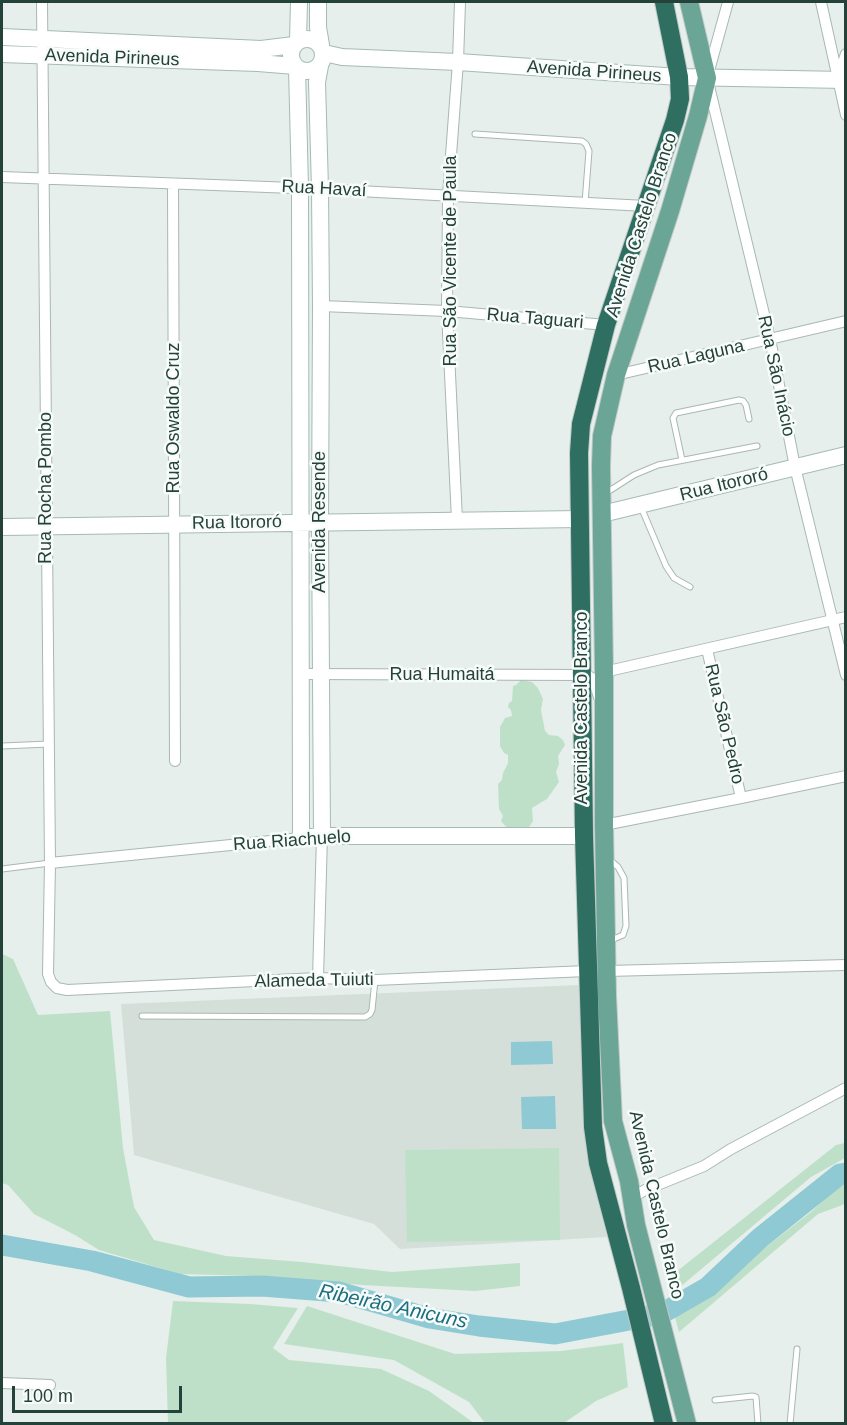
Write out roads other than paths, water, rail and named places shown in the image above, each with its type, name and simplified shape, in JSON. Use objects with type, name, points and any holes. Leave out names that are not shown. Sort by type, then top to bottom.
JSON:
[{"type":"highway","name":"Avenida Castelo Branco","points":[[664,2],[680,77],[680,99],[606,325],[581,424],[579,453],[584,836],[593,1127],[598,1164],[664,1424]]},
{"type":"main road","name":"Avenida Castelo Branco","points":[[687,1424],[636,1225],[636,1190],[613,1121],[604,855],[601,466],[602,436],[616,375],[670,211],[707,78],[689,2]]},
{"type":"street","name":"Rua Rocha Pombo","points":[[42,2],[50,863],[48,974]]},
{"type":"street","points":[[296,43],[306,38],[314,40],[322,56],[313,71],[305,71],[296,67],[291,59],[291,52],[296,43],[299,2]]},
{"type":"street","name":"Avenida Resende","points":[[318,2],[318,27],[322,56],[317,82],[321,306],[322,836],[318,978]]},
{"type":"street","name":"Rua São Vicente de Paula","points":[[457,520],[447,311],[448,195],[460,2]]},
{"type":"street","points":[[707,78],[728,2]]},
{"type":"street","points":[[821,2],[841,80],[846,115]]},
{"type":"street","name":"Avenida Pirineus","points":[[2,37],[261,49],[296,43]]},
{"type":"street","name":"Avenida Pirineus","points":[[2,54],[247,63],[296,67]]},
{"type":"street","points":[[841,80],[846,54]]},
{"type":"street","name":"Avenida Pirineus","points":[[322,56],[458,62],[680,77],[841,80]]},
{"type":"street","name":"Avenida Resende","points":[[296,67],[300,188],[301,838]]},
{"type":"street","name":"Rua São Inácio","points":[[707,78],[770,339],[795,468],[846,675]]},
{"type":"street","name":"Rua Havaí","points":[[2,177],[300,188],[646,206]]},
{"type":"street","name":"Rua Oswaldo Cruz","points":[[173,184],[175,761]]},
{"type":"street","points":[[300,246],[320,248]]},
{"type":"street","name":"Rua Taguari","points":[[321,306],[447,311],[606,325]]},
{"type":"street","name":"Rua Laguna","points":[[616,375],[846,321]]},
{"type":"street","name":"Rua Itororó","points":[[602,514],[846,455]]},
{"type":"street","name":"Rua Itororó","points":[[2,527],[580,519]]},
{"type":"street","points":[[604,672],[846,617]]},
{"type":"street","name":"Rua São Pedro","points":[[706,649],[741,798]]},
{"type":"street","name":"Rua Humaitá","points":[[301,674],[583,675]]},
{"type":"street","points":[[583,675],[589,675],[593,679],[604,712]]},
{"type":"street","points":[[604,825],[846,776]]},
{"type":"street","name":"Rua Riachuelo","points":[[50,863],[322,836],[584,836]]},
{"type":"street","points":[[607,971],[846,964]]},
{"type":"street","name":"Alameda Tuiuti","points":[[48,974],[51,982],[57,988],[67,990],[318,978],[375,980],[587,971]]},
{"type":"street","points":[[636,1190],[704,1166],[731,1149],[846,1088]]},
{"type":"street","points":[[2,1383],[50,1384]]},
{"type":"lane","points":[[476,134],[582,141],[589,151],[585,203]]},
{"type":"lane","points":[[682,460],[673,418],[676,413],[739,400],[746,405],[750,419]]},
{"type":"lane","points":[[602,495],[634,475],[658,465],[757,446]]},
{"type":"lane","points":[[641,505],[666,566],[674,578],[690,587]]},
{"type":"lane","points":[[2,746],[48,744]]},
{"type":"lane","name":"Rua Riachuelo","points":[[2,869],[50,863]]},
{"type":"lane","points":[[142,1016],[365,1017],[372,1010],[375,980]]},
{"type":"lane","points":[[790,1424],[797,1349]]},
{"type":"lane","points":[[715,1400],[756,1397],[759,1424]]},
{"type":"water","points":[[552,1041],[553,1064],[511,1065],[511,1042]]},
{"type":"water","points":[[555,1096],[556,1129],[522,1129],[521,1097]]},
{"type":"waterway","name":"Ribeirão Anicuns","points":[[2,1245],[92,1261],[189,1287],[262,1286],[339,1292],[429,1318],[555,1334],[661,1314],[708,1287],[760,1238],[840,1174],[846,1173]]}]
